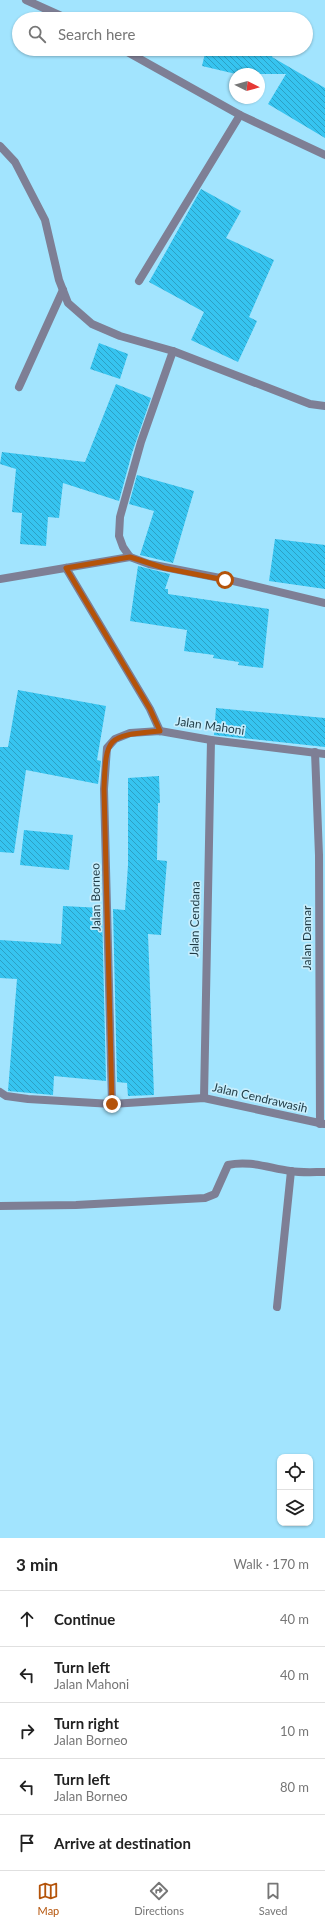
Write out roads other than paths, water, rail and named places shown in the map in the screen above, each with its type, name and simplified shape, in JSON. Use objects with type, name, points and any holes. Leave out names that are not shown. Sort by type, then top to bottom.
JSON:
[{"type":"street","points":[[26,0],[36,2],[55,12]]},
{"type":"street","points":[[135,56],[240,115],[325,155]]},
{"type":"street","points":[[139,281],[240,115]]},
{"type":"street","points":[[0,146],[15,162],[45,220],[59,280],[68,303],[92,324],[120,336],[173,351],[310,404],[325,406]]},
{"type":"street","points":[[19,387],[63,290]]},
{"type":"street","points":[[130,557],[123,547],[120,536],[120,517],[141,442],[173,351]]},
{"type":"street","points":[[1,581],[130,557],[164,568],[225,580],[325,603]]},
{"type":"street","name":"Jalan Mahoni","points":[[66,568],[150,709],[160,731],[211,740],[325,754]]},
{"type":"street","name":"Jalan Borneo","points":[[112,1104],[104,789],[105,762],[107,748],[114,739],[130,734],[160,731]]},
{"type":"street","name":"Jalan Cendana","points":[[204,1098],[211,740]]},
{"type":"street","name":"Jalan Damar","points":[[315,752],[319,855],[322,1124]]},
{"type":"street","name":"Jalan Cendrawasih","points":[[0,1092],[6,1096],[20,1098],[112,1104],[204,1098],[322,1124]]},
{"type":"street","points":[[0,1206],[76,1205],[205,1198],[215,1194],[228,1165],[246,1163],[291,1171],[325,1172]]},
{"type":"street","points":[[277,1307],[291,1171]]}]
